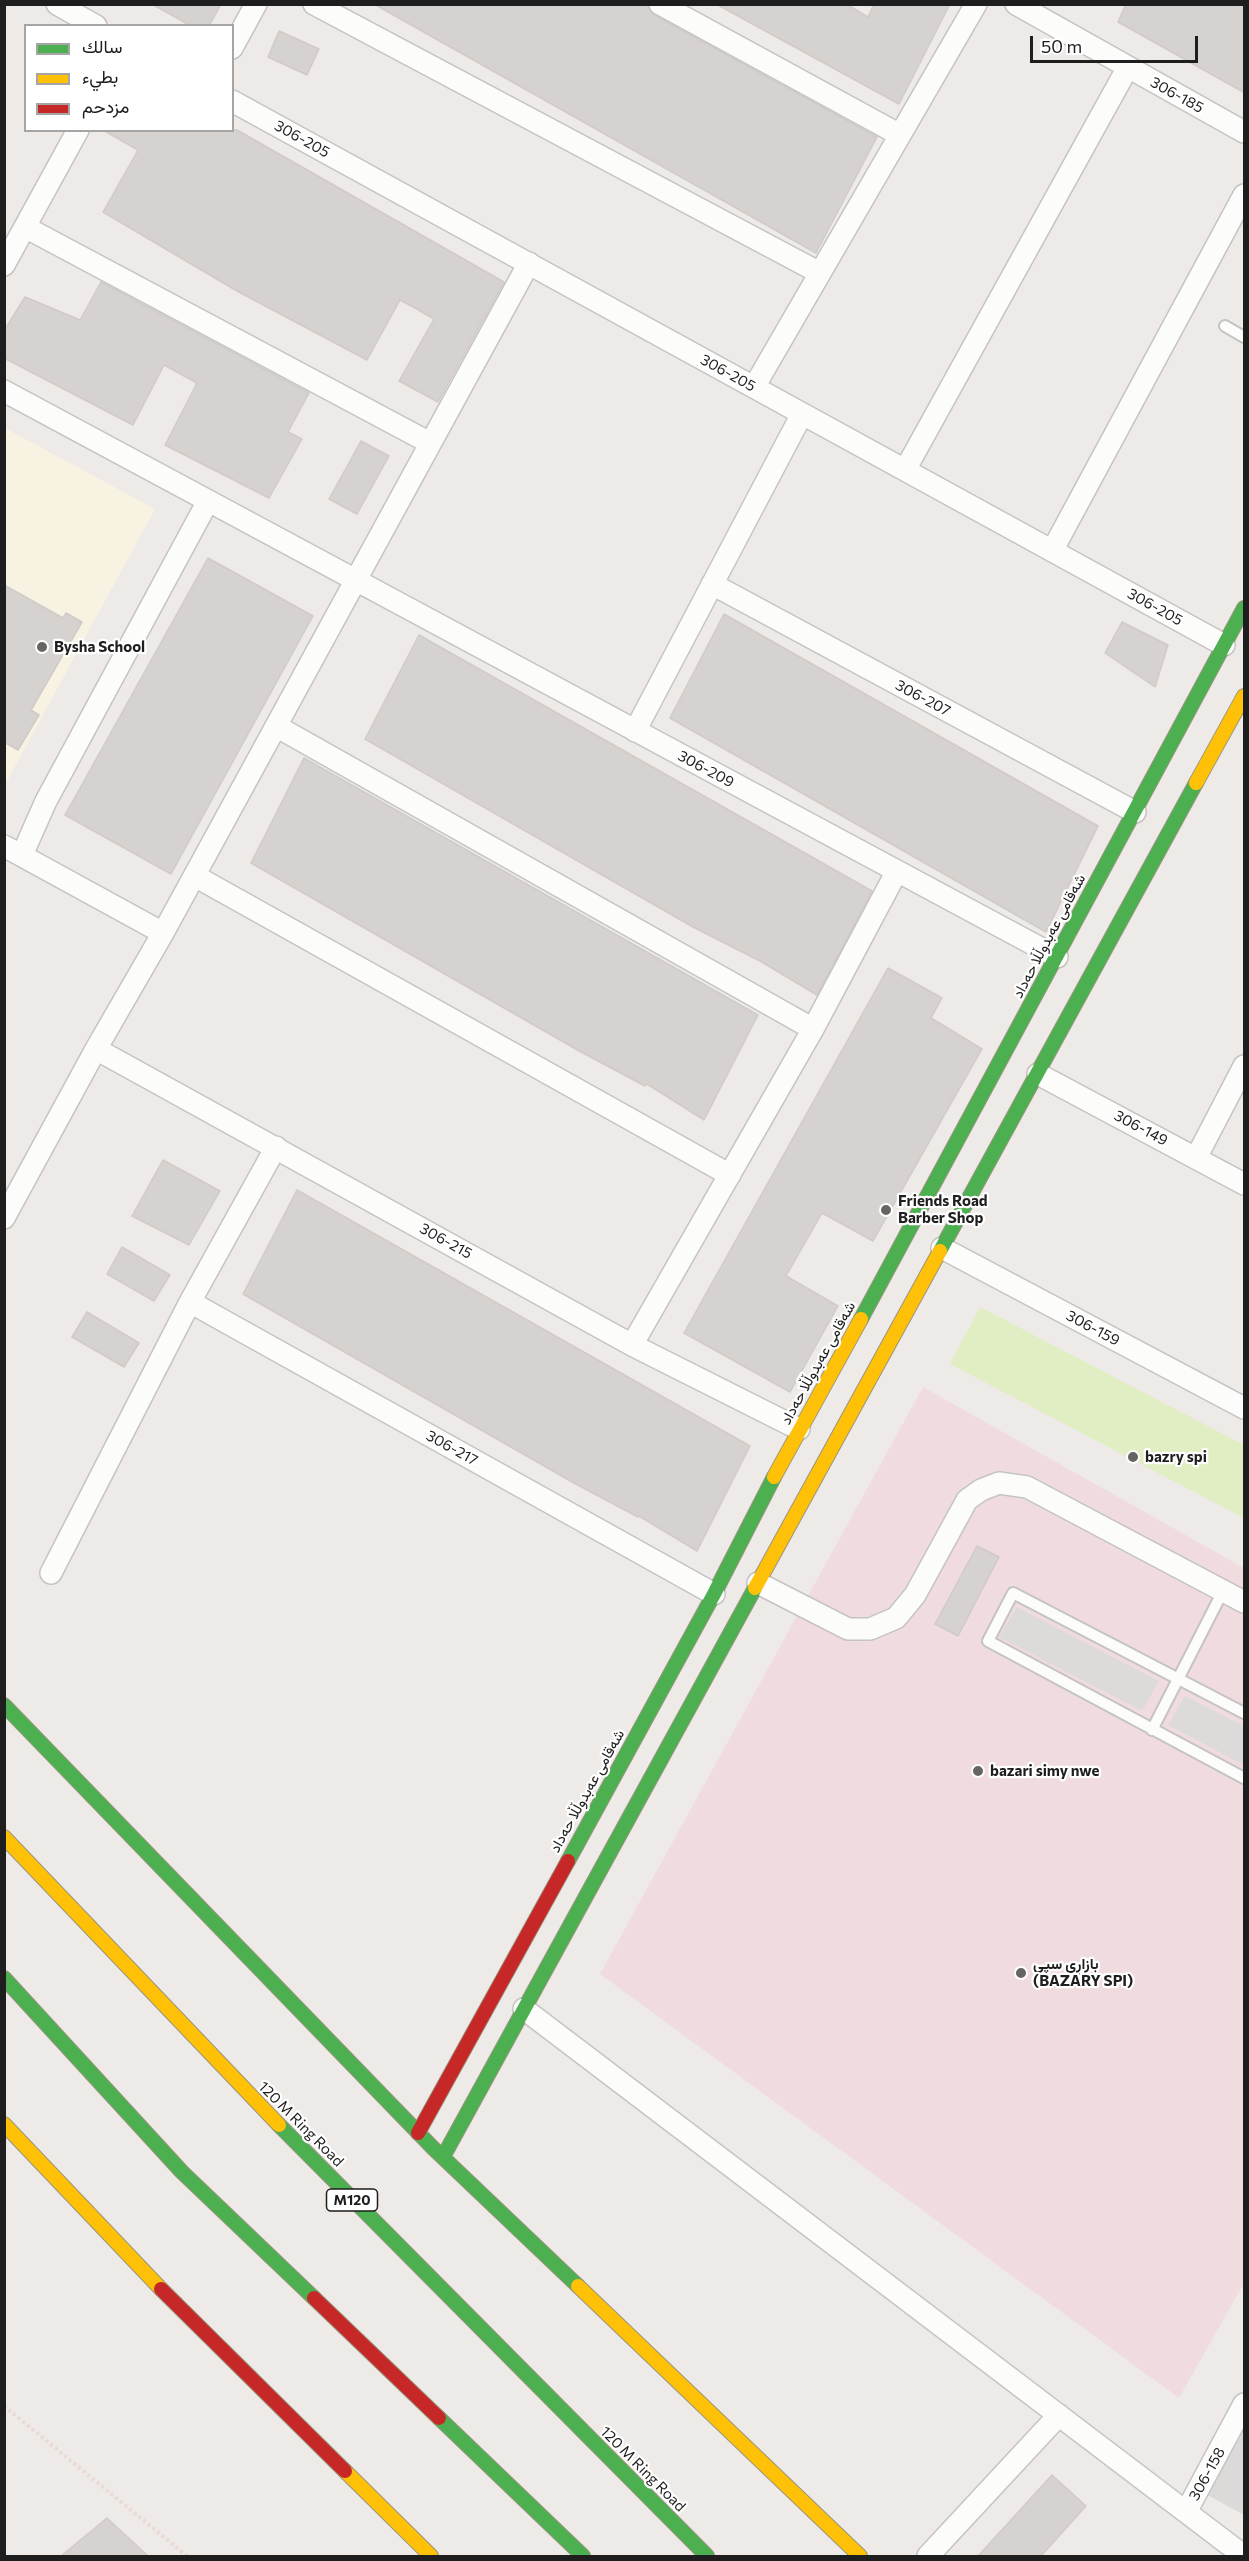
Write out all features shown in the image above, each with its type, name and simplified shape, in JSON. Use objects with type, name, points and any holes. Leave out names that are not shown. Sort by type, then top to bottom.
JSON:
[{"type":"main road","name":"شەقامی عەبدوڵڵا حەداد","points":[[418,2133],[714,1594],[799,1429],[872,1319],[1057,957],[1245,608]]},
{"type":"main road","points":[[442,2157],[1245,696]]},
{"type":"main road","points":[[872,1319],[896,1332]]},
{"type":"main road","points":[[4,1706],[442,2157],[860,2556]]},
{"type":"main road","name":"120 M Ring Road","points":[[4,1836],[259,2105],[707,2556]]},
{"type":"main road","points":[[4,1978],[182,2172],[583,2556]]},
{"type":"main road","points":[[4,2124],[154,2282],[431,2556]]},
{"type":"street","points":[[57,4],[92,24]]},
{"type":"street","points":[[234,44],[256,4]]},
{"type":"street","points":[[314,4],[820,273]]},
{"type":"street","points":[[660,4],[900,135]]},
{"type":"street","points":[[754,387],[976,4]]},
{"type":"street","name":"306-185","points":[[1016,4],[1245,132]]},
{"type":"street","points":[[905,470],[1128,67]]},
{"type":"street","name":"306-205","points":[[234,102],[1224,645]]},
{"type":"street","points":[[4,265],[77,132]]},
{"type":"street","points":[[1052,551],[1245,195]]},
{"type":"street","points":[[25,227],[430,443]]},
{"type":"street","points":[[4,1218],[96,1049],[195,876],[529,263]]},
{"type":"street","name":"306-209","points":[[4,392],[1057,957]]},
{"type":"street","points":[[636,730],[802,414]]},
{"type":"street","points":[[163,933],[13,851],[46,801],[208,501]]},
{"type":"street","name":"306-207","points":[[712,584],[1134,812]]},
{"type":"street","points":[[276,726],[813,1029]]},
{"type":"street","points":[[632,1345],[813,1029],[897,871]]},
{"type":"street","points":[[195,876],[730,1175]]},
{"type":"street","name":"306-215","points":[[96,1049],[632,1345],[799,1429]]},
{"type":"street","points":[[1196,1158],[1245,1066]]},
{"type":"street","name":"306-149","points":[[1038,1074],[1245,1184]]},
{"type":"street","points":[[51,1573],[190,1302],[276,1147]]},
{"type":"street","name":"306-159","points":[[942,1248],[1245,1408]]},
{"type":"street","name":"306-217","points":[[190,1302],[714,1594]]},
{"type":"street","points":[[758,1583],[848,1629],[870,1629],[896,1618],[915,1595],[967,1500],[981,1490],[999,1483],[1027,1487],[1245,1602]]},
{"type":"street","points":[[524,2009],[1245,2556]]},
{"type":"street","name":"306-158","points":[[1186,2512],[1245,2404]]},
{"type":"street","points":[[928,2556],[1059,2415]]},
{"type":"lane","points":[[1225,326],[1245,337]]},
{"type":"lane","points":[[1152,1730],[1223,1591]]},
{"type":"lane","points":[[1245,1713],[1013,1593],[988,1641],[1245,1778]]},
{"type":"path","points":[[4,2406],[187,2556]]},
{"type":"shaded area","name":"Bysha School","points":[[5,428],[155,509],[5,785]]},
{"type":"shaded area","name":"bazari simy nwe","points":[[923,1387],[1244,1568],[1244,2283],[1179,2398],[600,1974]]},
{"type":"shaded area","points":[[1017,1607],[1159,1681],[1142,1711],[999,1637]]},
{"type":"shaded area","points":[[1185,1696],[1244,1726],[1244,1765],[1168,1725]]},
{"type":"shaded area","points":[[1244,2417],[1244,2515],[1202,2492]]},
{"type":"green space","points":[[980,1307],[1244,1445],[1244,1518],[950,1364]]},
{"type":"building","points":[[152,4],[221,4],[210,24],[187,24]]},
{"type":"building","points":[[374,4],[647,4],[654,15],[877,137],[816,253]]},
{"type":"building","points":[[716,4],[846,4],[868,17],[874,4],[950,4],[899,104]]},
{"type":"building","points":[[1126,4],[1245,4],[1245,93],[1118,22]]},
{"type":"building","points":[[279,31],[319,49],[307,75],[268,57]]},
{"type":"building","points":[[237,130],[504,282],[438,402],[399,381],[434,319],[415,308],[400,300],[367,360],[237,291],[103,212],[138,150],[106,132],[234,132]]},
{"type":"building","points":[[101,282],[309,393],[288,432],[302,439],[269,498],[165,445],[197,383],[164,365],[133,425],[4,358],[4,331],[25,297],[80,320]]},
{"type":"building","points":[[361,441],[389,456],[357,514],[329,499]]},
{"type":"building","points":[[208,558],[313,616],[171,874],[65,815]]},
{"type":"building","points":[[4,585],[63,618],[66,613],[82,622],[31,710],[39,715],[18,750],[4,742]]},
{"type":"building","points":[[724,614],[1098,826],[1046,932],[670,718]]},
{"type":"building","points":[[1122,622],[1168,645],[1155,687],[1105,653]]},
{"type":"building","points":[[419,635],[872,891],[817,995],[760,961],[693,927],[365,739]]},
{"type":"building","points":[[304,758],[758,1015],[704,1120],[647,1084],[645,1086],[581,1052],[251,863]]},
{"type":"building","points":[[888,968],[942,998],[931,1018],[982,1049],[873,1241],[822,1213],[786,1276],[838,1306],[790,1392],[684,1333]]},
{"type":"building","points":[[163,1160],[220,1191],[189,1245],[132,1216]]},
{"type":"building","points":[[297,1190],[750,1446],[697,1551],[639,1516],[574,1483],[243,1294]]},
{"type":"building","points":[[122,1247],[170,1275],[154,1301],[107,1274]]},
{"type":"building","points":[[87,1312],[139,1343],[124,1367],[72,1337]]},
{"type":"building","points":[[977,1546],[999,1557],[958,1636],[935,1624]]},
{"type":"building","points":[[1052,2475],[1086,2506],[1041,2556],[978,2556]]},
{"type":"building","points":[[107,2518],[148,2556],[61,2556]]},
{"type":"traffic: fast","points":[[861,1319],[1244,608]]},
{"type":"traffic: fast","points":[[940,1251],[1196,783]]},
{"type":"traffic: fast","points":[[568,1861],[714,1594],[774,1477]]},
{"type":"traffic: fast","points":[[443,2157],[755,1588]]},
{"type":"traffic: fast","points":[[4,1705],[433,2148],[578,2286]]},
{"type":"traffic: fast","points":[[4,1978],[182,2172],[314,2298]]},
{"type":"traffic: fast","points":[[279,2125],[707,2556]]},
{"type":"traffic: fast","points":[[439,2418],[583,2556]]},
{"type":"traffic: slow","points":[[1196,783],[1244,696]]},
{"type":"traffic: slow","points":[[755,1588],[940,1251]]},
{"type":"traffic: slow","points":[[774,1477],[861,1319]]},
{"type":"traffic: slow","points":[[4,1837],[279,2125]]},
{"type":"traffic: slow","points":[[4,2124],[161,2289]]},
{"type":"traffic: slow","points":[[578,2286],[860,2556]]},
{"type":"traffic: slow","points":[[345,2471],[431,2556]]},
{"type":"traffic: jam","points":[[418,2133],[568,1861]]},
{"type":"traffic: jam","points":[[161,2289],[345,2471]]},
{"type":"traffic: jam","points":[[314,2298],[439,2418]]},
{"type":"place","name":"Bysha School","points":[[42,647]]},
{"type":"place","name":"Friends Road Barber Shop","points":[[886,1210]]},
{"type":"place","name":"bazry spi","points":[[1133,1457]]},
{"type":"place","name":"bazari simy nwe","points":[[978,1771]]},
{"type":"place","name":"بازاڕی سپی (BAZARY SPI)","points":[[1021,1973]]}]
